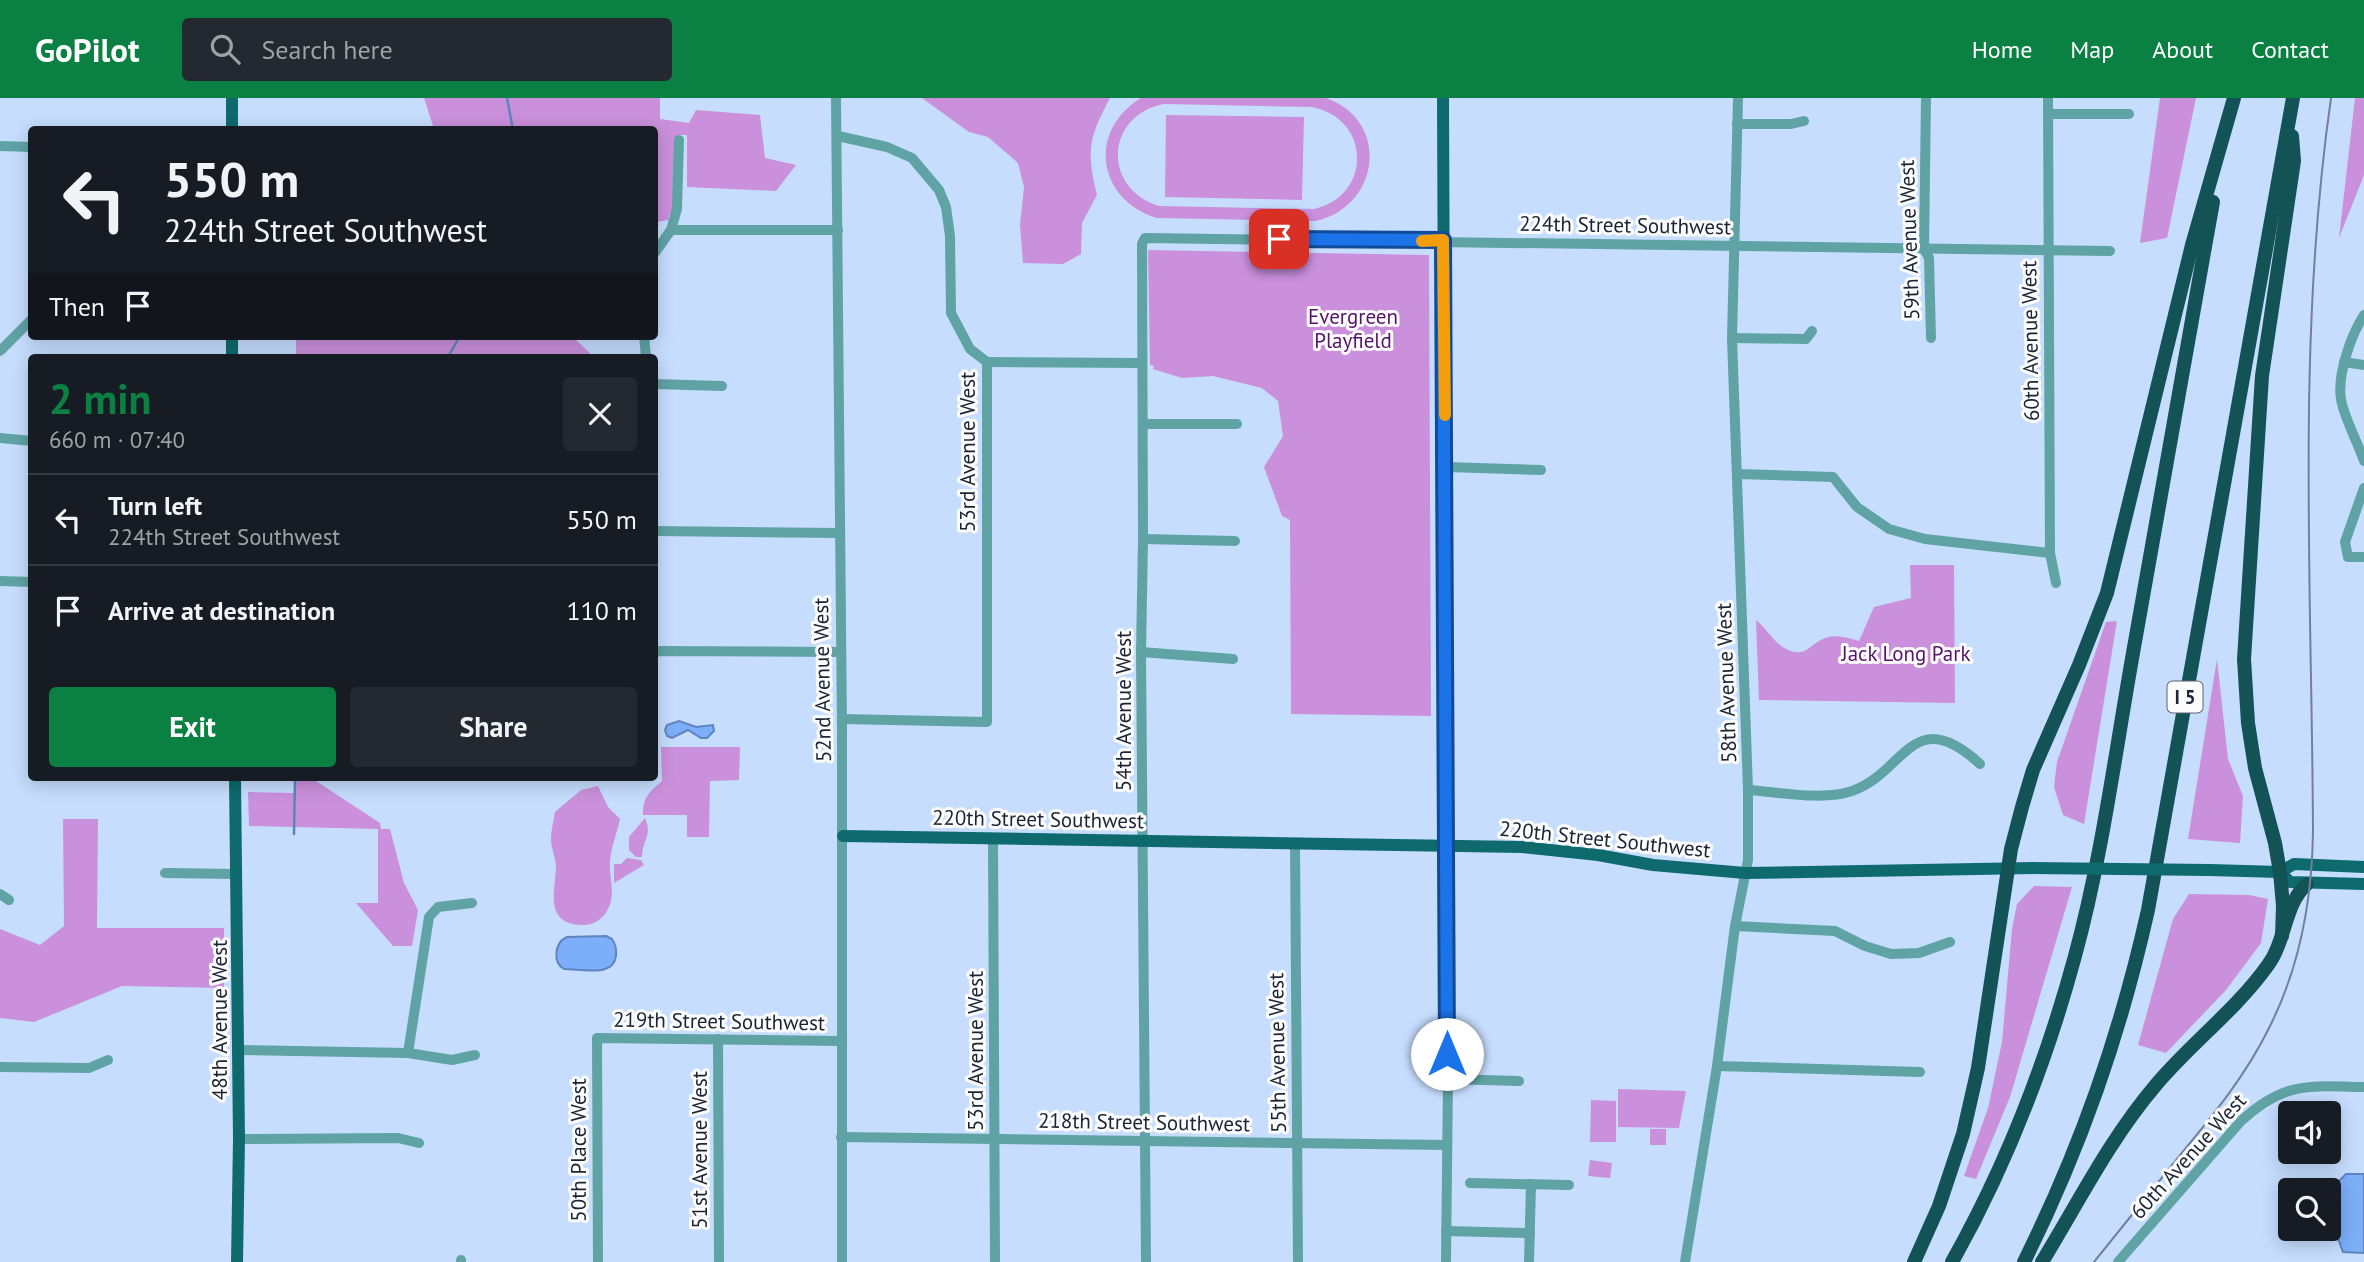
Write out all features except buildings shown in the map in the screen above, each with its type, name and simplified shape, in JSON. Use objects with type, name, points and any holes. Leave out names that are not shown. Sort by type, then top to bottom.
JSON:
[{"type":"highway","points":[[1952,1262],[1993,1182],[2026,1107],[2076,954],[2104,817],[2232,98]]},
{"type":"highway","name":"I 5","points":[[2024,1262],[2051,1207],[2090,1114],[2115,1042],[2136,966],[2293,98]]},
{"type":"highway","points":[[2282,936],[2280,872],[2255,768],[2248,723],[2244,659],[2262,376],[2294,161],[2290,116]]},
{"type":"highway","points":[[1914,1262],[1939,1206],[1963,1134],[1978,1068],[2011,849],[2033,770],[2107,593],[2192,245],[2224,136]]},
{"type":"highway","points":[[2042,1262],[2141,1104],[2169,1069],[2267,967],[2282,936],[2294,901],[2307,884]]},
{"type":"main road","points":[[232,98],[232,126]]},
{"type":"main road","points":[[1443,98],[1446,845]]},
{"type":"main road","name":"48th Avenue West","points":[[234,781],[239,1139],[237,1262]]},
{"type":"main road","name":"220th Street Southwest","points":[[843,836],[1446,845],[1564,850],[1653,865],[1745,873],[2033,868],[2280,872],[2294,864],[2364,867]]},
{"type":"main road","name":"220th Street Southwest","points":[[2280,872],[2290,882],[2364,884]]},
{"type":"street","name":"52nd Avenue West","points":[[836,98],[843,836],[842,1262]]},
{"type":"street","name":"58th Avenue West","points":[[1685,1262],[1717,1066],[1735,926],[1748,860],[1748,790],[1732,338],[1738,98]]},
{"type":"street","name":"59th Avenue West","points":[[1926,98],[1924,250],[1929,258],[1931,338]]},
{"type":"street","name":"60th Avenue West","points":[[2048,98],[2050,553],[2056,583]]},
{"type":"street","points":[[2049,114],[2129,114]]},
{"type":"street","points":[[1737,124],[1791,124],[1804,121]]},
{"type":"street","name":"53rd Avenue West","points":[[838,136],[887,147],[912,158],[939,190],[946,207],[950,236],[951,313],[970,349],[987,362],[987,722],[842,719]]},
{"type":"street","points":[[658,248],[671,230],[677,209],[679,140]]},
{"type":"street","points":[[0,146],[28,147]]},
{"type":"street","points":[[671,230],[838,230]]},
{"type":"street","name":"224th Street Southwest","points":[[1142,243],[1145,237],[1155,236],[2110,251]]},
{"type":"street","name":"54th Avenue West","points":[[1142,243],[1141,652],[1146,1262]]},
{"type":"street","points":[[2364,315],[2351,335],[2344,362],[2341,398],[2364,458]]},
{"type":"street","points":[[0,351],[28,323]]},
{"type":"street","points":[[1732,338],[1806,339],[1812,331]]},
{"type":"street","points":[[987,362],[1142,363]]},
{"type":"street","points":[[2344,362],[2364,365]]},
{"type":"street","points":[[658,384],[722,386]]},
{"type":"street","points":[[1143,424],[1237,424]]},
{"type":"street","points":[[0,438],[28,441]]},
{"type":"street","points":[[1446,467],[1541,470]]},
{"type":"street","points":[[1738,474],[1833,477],[1857,507],[1889,529],[1925,539],[2050,553]]},
{"type":"street","points":[[2364,488],[2345,542],[2348,557],[2364,557]]},
{"type":"street","points":[[658,531],[840,533]]},
{"type":"street","points":[[1143,539],[1235,541]]},
{"type":"street","points":[[0,581],[28,582]]},
{"type":"street","points":[[658,651],[842,652]]},
{"type":"street","points":[[1141,652],[1233,659]]},
{"type":"street","points":[[1748,790],[1824,795],[1849,792],[1872,783],[1920,740],[1941,740],[1966,751],[1980,764]]},
{"type":"street","name":"53rd Avenue West","points":[[993,839],[995,1262]]},
{"type":"street","name":"55th Avenue West","points":[[1295,843],[1298,1262]]},
{"type":"street","points":[[1446,845],[1446,1262]]},
{"type":"street","points":[[165,873],[236,874]]},
{"type":"street","points":[[408,1053],[429,917],[438,907],[472,904]]},
{"type":"street","points":[[1735,926],[1835,930],[1865,946],[1891,954],[1919,953],[1950,942]]},
{"type":"street","name":"219th Street Southwest","points":[[597,1038],[841,1041]]},
{"type":"street","name":"50th Place West","points":[[597,1038],[598,1262]]},
{"type":"street","name":"51st Avenue West","points":[[718,1039],[719,1262]]},
{"type":"street","points":[[238,1050],[408,1053],[452,1060],[475,1055]]},
{"type":"street","points":[[0,1067],[89,1068],[108,1060]]},
{"type":"street","points":[[1717,1066],[1920,1072]]},
{"type":"street","points":[[1448,1079],[1519,1081]]},
{"type":"street","name":"60th Avenue West","points":[[2118,1262],[2241,1121],[2267,1100],[2294,1088],[2364,1087]]},
{"type":"street","name":"218th Street Southwest","points":[[841,1137],[1447,1144]]},
{"type":"street","points":[[239,1139],[398,1138],[419,1143]]},
{"type":"street","points":[[1470,1183],[1569,1185]]},
{"type":"street","points":[[1529,1262],[1531,1184]]},
{"type":"street","points":[[1446,1231],[1530,1233]]},
{"type":"green space","points":[[424,98],[660,98],[660,119],[689,123],[696,110],[760,115],[765,158],[796,165],[776,191],[687,187],[687,135],[677,135],[672,215],[669,215],[669,220],[658,222],[658,126],[433,126]]},
{"type":"green space","points":[[922,98],[1110,98],[1094,134],[1091,166],[1097,195],[1082,223],[1081,254],[1063,264],[1023,263],[1020,225],[1024,187],[1018,163],[988,137],[969,132]]},
{"type":"green space","points":[[1141,98],[1326,98],[1347,109],[1361,125],[1368,143],[1369,162],[1364,182],[1354,199],[1337,212],[1316,221],[1157,218],[1137,209],[1122,196],[1111,181],[1106,164],[1107,146],[1112,128],[1124,112]],"holes":[[[1164,104],[1311,107],[1331,114],[1345,125],[1354,140],[1357,157],[1355,174],[1347,189],[1333,201],[1314,209],[1159,206],[1140,197],[1127,184],[1120,169],[1118,153],[1121,137],[1130,122],[1145,111]]]},
{"type":"green space","points":[[2160,98],[2196,98],[2167,238],[2140,243]]},
{"type":"green space","points":[[2355,98],[2364,98],[2364,175],[2339,238]]},
{"type":"green space","points":[[1166,115],[1304,117],[1302,200],[1165,197]]},
{"type":"green space","name":"Evergreen Playfield","points":[[1148,250],[1429,255],[1431,716],[1291,714],[1290,520],[1282,516],[1264,467],[1283,436],[1278,401],[1262,388],[1213,376],[1182,378],[1153,369],[1154,366],[1150,365]]},
{"type":"green space","points":[[296,340],[576,340],[591,354],[296,354]]},
{"type":"green space","name":"Jack Long Park","points":[[1910,565],[1954,565],[1955,703],[1759,700],[1756,620],[1780,645],[1791,651],[1802,652],[1829,637],[1859,641],[1874,607],[1911,598]]},
{"type":"green space","points":[[2117,621],[2084,824],[2063,815],[2054,787],[2057,762],[2106,622]]},
{"type":"green space","points":[[2217,659],[2228,759],[2243,796],[2240,843],[2188,839]]},
{"type":"green space","points":[[661,747],[740,747],[739,780],[710,781],[709,837],[687,837],[687,815],[643,815],[648,795],[662,781]]},
{"type":"green space","points":[[294,781],[316,781],[380,823],[381,829],[390,829],[404,883],[418,910],[412,946],[393,946],[356,903],[378,903],[378,829],[249,826],[248,792],[294,793]]},
{"type":"green space","points":[[598,786],[608,807],[620,819],[610,861],[612,898],[600,919],[590,924],[569,923],[561,918],[554,903],[556,865],[551,832],[555,812],[581,790]]},
{"type":"green space","points":[[645,818],[648,834],[642,857],[636,857],[629,850],[629,837]]},
{"type":"green space","points":[[63,819],[98,819],[97,928],[224,928],[224,988],[122,986],[34,1022],[0,1018],[0,929],[40,945],[64,926]]},
{"type":"green space","points":[[627,858],[641,860],[644,865],[614,883],[614,864],[621,864]]},
{"type":"green space","points":[[2034,886],[2072,887],[2010,1097],[1976,1179],[1964,1176],[1988,1108],[2002,1042],[2012,929],[2017,904]]},
{"type":"green space","points":[[2189,894],[2249,895],[2268,899],[2261,943],[2226,990],[2166,1053],[2138,1045],[2173,919]]},
{"type":"green space","points":[[1618,1089],[1686,1091],[1679,1128],[1618,1127]]},
{"type":"green space","points":[[1591,1100],[1616,1101],[1616,1142],[1590,1142]]},
{"type":"green space","points":[[1650,1129],[1666,1129],[1666,1145],[1650,1145]]},
{"type":"green space","points":[[1590,1160],[1612,1163],[1610,1178],[1588,1176]]},
{"type":"water","points":[[679,721],[696,727],[713,725],[714,731],[707,738],[701,738],[688,730],[672,738],[667,736],[667,725]]},
{"type":"water","points":[[606,936],[612,939],[616,951],[615,960],[610,967],[596,971],[564,969],[560,966],[556,952],[567,937]]},
{"type":"water","points":[[2346,1174],[2364,1174],[2364,1253],[2343,1252],[2339,1241],[2341,1241],[2341,1179]]},
{"type":"waterway","points":[[507,98],[512,126]]},
{"type":"waterway","points":[[450,354],[458,340]]},
{"type":"waterway","points":[[294,834],[295,781]]},
{"type":"tram line","points":[[2094,1262],[2240,1078],[2280,1005],[2302,933],[2310,883],[2313,832],[2308,465],[2313,281],[2331,98]]},
{"type":"slow traffic","points":[[1422,241],[1443,240],[1445,415]]},
{"type":"route","points":[[1279,239],[1443,240],[1447,1054]]}]
